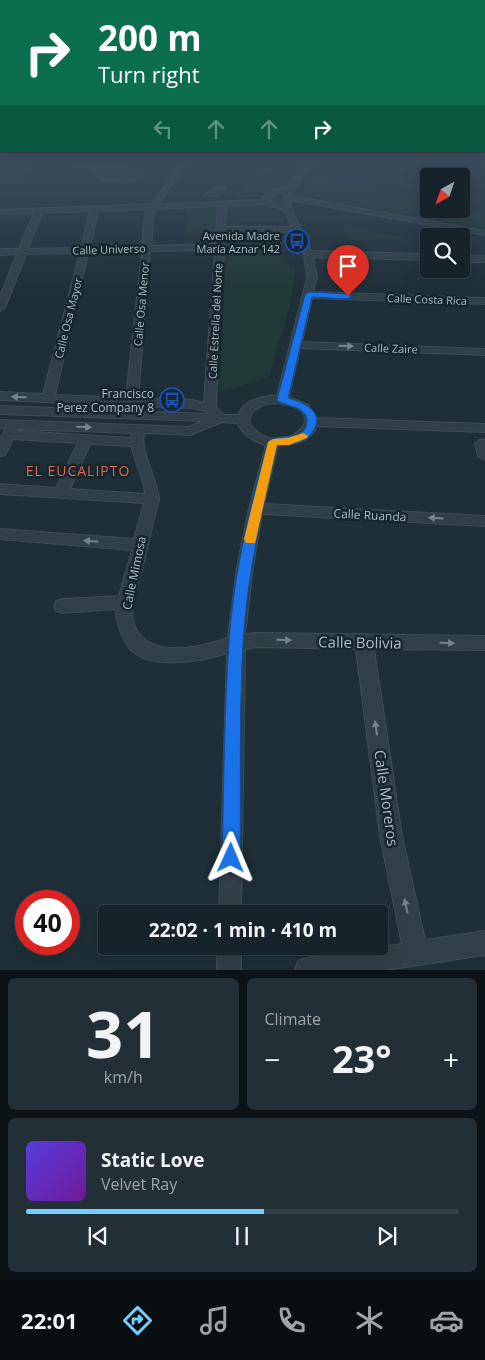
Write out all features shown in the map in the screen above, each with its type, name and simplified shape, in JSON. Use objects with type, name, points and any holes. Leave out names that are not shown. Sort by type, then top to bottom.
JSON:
[{"type":"street","points":[[0,212],[201,203]]},
{"type":"street","points":[[0,208],[233,203]]},
{"type":"street","points":[[271,203],[288,210]]},
{"type":"street","points":[[282,400],[312,278],[308,254],[288,210],[288,203]]},
{"type":"street","points":[[337,203],[485,234]]},
{"type":"street","name":"Calle Estrella del Norte","points":[[210,408],[222,204]]},
{"type":"street","name":"Calle Osa Menor","points":[[132,402],[146,248],[152,205]]},
{"type":"street","name":"Calle Osa Mayor","points":[[48,398],[95,208]]},
{"type":"street","points":[[0,308],[39,211]]},
{"type":"street","points":[[227,229],[298,230]]},
{"type":"street","name":"Calle Universo","points":[[0,252],[219,246]]},
{"type":"street","points":[[308,254],[420,258]]},
{"type":"street","points":[[470,258],[485,259]]},
{"type":"street","name":"Calle Costa Rica","points":[[309,295],[485,301]]},
{"type":"street","name":"Calle Zaire","points":[[297,345],[485,352]]},
{"type":"street","points":[[0,396],[192,404],[210,408],[220,418]]},
{"type":"street","points":[[268,400],[282,400],[304,407],[310,414],[312,422],[310,430],[302,437],[289,441],[273,442],[252,434],[244,426],[243,419],[246,410],[254,404],[268,400]]},
{"type":"street","points":[[0,410],[243,419]]},
{"type":"street","points":[[7,428],[86,439],[190,430],[220,418]]},
{"type":"street","points":[[312,422],[485,428]]},
{"type":"street","points":[[7,428],[137,435]]},
{"type":"street","points":[[0,452],[7,428]]},
{"type":"street","name":"Calle Mimosa","points":[[137,435],[151,486],[152,499],[124,611],[129,633],[141,649],[163,655],[206,654],[236,643]]},
{"type":"street","points":[[62,493],[86,439]]},
{"type":"street","points":[[230,905],[236,643],[245,567],[256,509],[273,442]]},
{"type":"street","points":[[481,443],[485,456]]},
{"type":"street","points":[[0,489],[152,499]]},
{"type":"street","name":"Calle Ruanda","points":[[256,509],[485,521]]},
{"type":"street","points":[[0,534],[140,545]]},
{"type":"street","points":[[62,606],[126,602]]},
{"type":"street","name":"Calle Bolivia","points":[[236,643],[258,640],[485,643]]},
{"type":"street","name":"Calle Moreros","points":[[364,642],[391,836],[416,954]]},
{"type":"street","points":[[307,970],[485,943]]},
{"type":"street","points":[[229,955],[229,970]]},
{"type":"green space","points":[[343,203],[420,203],[420,217]]},
{"type":"green space","points":[[261,206],[280,213],[284,222],[238,221],[237,223],[241,223],[241,227],[229,225],[227,227],[227,207]]},
{"type":"green space","points":[[186,208],[216,208],[214,235],[184,235]]},
{"type":"green space","points":[[485,211],[485,228],[428,218],[470,218],[470,213]]},
{"type":"green space","points":[[344,226],[411,239],[411,241],[347,239]]},
{"type":"green space","points":[[227,231],[263,231],[262,237],[243,235],[241,240],[293,242],[226,243]]},
{"type":"green space","points":[[282,243],[286,265],[295,266],[294,280],[289,308],[269,377],[220,392],[226,245]]},
{"type":"slow traffic","points":[[250,539],[273,442],[296,440],[303,436]]},
{"type":"place","name":"Avenida Madre María Aznar 142","points":[[297,241]]},
{"type":"place","name":"Francisco Perez Company 8","points":[[172,400]]},
{"type":"district","name":"EL EUCALIPTO","points":[[78,470]]},
{"type":"route","points":[[231,858],[234,670],[245,567],[256,509],[273,442],[296,440],[302,437],[312,426],[312,418],[308,410],[299,404],[282,400],[309,295],[348,296]]}]
